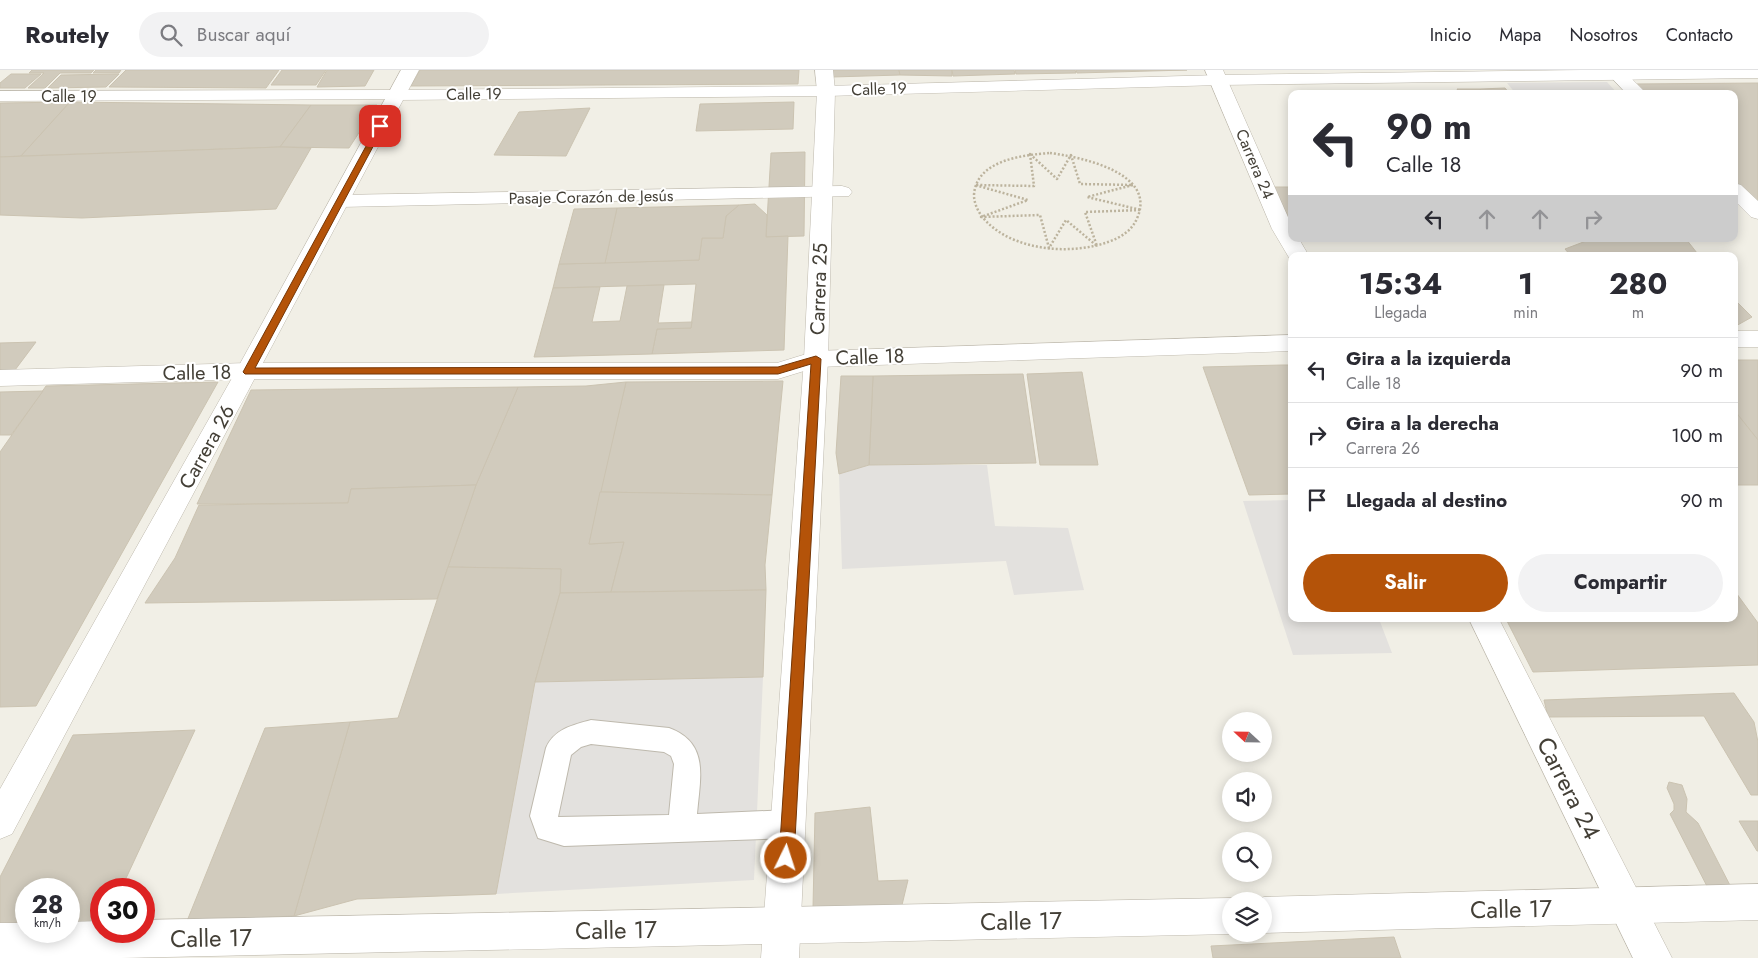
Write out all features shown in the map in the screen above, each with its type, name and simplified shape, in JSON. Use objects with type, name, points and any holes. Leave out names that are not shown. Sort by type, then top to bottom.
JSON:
[{"type":"street","name":"Carrera 26","points":[[0,822],[248,372],[410,70]]},
{"type":"street","name":"Calle 19","points":[[0,96],[397,95],[825,80],[1615,72],[1758,73]]},
{"type":"street","points":[[1615,72],[1634,90]]},
{"type":"street","name":"Carrera 24","points":[[1217,75],[1288,238]]},
{"type":"street","name":"Carrera 25","points":[[781,943],[816,359],[832,192],[825,80]]},
{"type":"street","name":"Pasaje Corazón de Jesús","points":[[340,202],[832,192]]},
{"type":"street","points":[[1738,193],[1758,213]]},
{"type":"street","points":[[1738,339],[1758,339]]},
{"type":"street","name":"Calle 18","points":[[0,378],[248,372],[778,371],[816,359],[1288,343]]},
{"type":"street","name":"Carrera 24","points":[[1486,622],[1628,906],[1652,958]]},
{"type":"street","name":"Calle 17","points":[[1272,915],[1758,902]]},
{"type":"street","name":"Calle 17","points":[[0,942],[781,943],[1222,917]]},
{"type":"lane","points":[[682,828],[688,763],[680,748],[669,740],[591,732],[573,737],[559,748],[544,816],[548,828],[564,832],[682,828],[789,824]]},
{"type":"path","points":[[1030,154],[1058,179],[1071,155]]},
{"type":"path","points":[[975,185],[1034,186],[1030,154]]},
{"type":"path","points":[[1030,154],[1071,155],[1096,161],[1117,171],[1133,185],[1140,197],[1141,210],[1135,225],[1120,237],[1097,246],[1074,249],[1049,248],[1013,238],[998,231],[981,217],[973,201],[975,185],[982,174],[995,165],[1030,154]]},
{"type":"path","points":[[1071,155],[1080,184],[1133,185]]},
{"type":"path","points":[[975,185],[1028,200],[981,217]]},
{"type":"path","points":[[1133,185],[1088,197],[1141,210]]},
{"type":"path","points":[[1097,246],[1085,212],[1141,210]]},
{"type":"path","points":[[981,217],[1040,215],[1049,248]]},
{"type":"path","points":[[1049,248],[1066,220],[1097,246]]},
{"type":"shaded area","points":[[1607,82],[1614,90],[1513,90],[1507,83]]},
{"type":"shaded area","points":[[869,465],[987,465],[995,526],[1068,528],[1084,590],[1014,595],[1006,561],[842,569],[839,474]]},
{"type":"shaded area","points":[[1288,500],[1288,622],[1380,622],[1392,653],[1293,655],[1243,501]]},
{"type":"shaded area","points":[[763,677],[754,880],[496,894],[535,682]]},
{"type":"building","points":[[32,70],[94,70],[91,73],[60,73],[45,88],[28,88],[44,73],[29,73]]},
{"type":"building","points":[[96,70],[121,70],[119,73],[93,73]]},
{"type":"building","points":[[126,70],[279,70],[266,88],[109,87]]},
{"type":"building","points":[[282,70],[326,70],[316,85],[271,85]]},
{"type":"building","points":[[327,70],[374,70],[365,86],[317,87]]},
{"type":"building","points":[[420,70],[799,70],[798,84],[411,86]]},
{"type":"building","points":[[832,70],[899,70],[900,75],[832,77]]},
{"type":"building","points":[[899,70],[952,70],[952,76],[900,75]]},
{"type":"building","points":[[952,70],[1014,70],[1015,74],[953,76]]},
{"type":"building","points":[[1015,70],[1075,70],[1076,73],[1016,74]]},
{"type":"building","points":[[1076,70],[1187,70],[1077,73]]},
{"type":"building","points":[[11,74],[41,74],[25,88],[0,88],[0,83]]},
{"type":"building","points":[[119,74],[106,87],[48,88],[61,75]]},
{"type":"building","points":[[1758,83],[1758,204],[1738,184],[1738,90],[1640,90],[1634,84]]},
{"type":"building","points":[[1505,88],[1507,90],[1481,90]]},
{"type":"building","points":[[1457,89],[1481,90],[1458,90]]},
{"type":"building","points":[[70,102],[21,156],[0,157],[0,103]]},
{"type":"building","points":[[70,102],[311,105],[280,147],[21,156]]},
{"type":"building","points":[[794,102],[793,129],[696,131],[700,104]]},
{"type":"building","points":[[311,105],[377,105],[349,148],[280,147]]},
{"type":"building","points":[[590,108],[566,156],[494,155],[519,112]]},
{"type":"building","points":[[280,147],[311,148],[276,209],[82,218],[0,215],[0,157]]},
{"type":"building","points":[[805,152],[804,236],[766,237],[771,153]]},
{"type":"building","points":[[1273,187],[1288,187],[1288,216]]},
{"type":"building","points":[[755,204],[767,215],[766,237],[788,236],[784,350],[652,354],[657,329],[691,328],[696,284],[553,288],[559,264],[699,260],[702,238],[723,238],[726,216],[739,205]]},
{"type":"building","points":[[739,205],[726,216],[723,238],[702,238],[699,260],[605,263],[617,208]]},
{"type":"building","points":[[617,208],[605,263],[559,264],[574,209]]},
{"type":"building","points":[[1583,242],[1688,242],[1696,252],[1568,252],[1565,249]]},
{"type":"building","points":[[664,285],[658,323],[692,322],[691,328],[657,329],[652,354],[534,357],[553,288],[600,287],[592,322],[620,321],[627,286]]},
{"type":"building","points":[[1738,303],[1752,317],[1738,325]]},
{"type":"building","points":[[36,342],[12,374],[0,374],[0,343]]},
{"type":"building","points":[[1738,360],[1758,360],[1758,440],[1738,415]]},
{"type":"building","points":[[1288,365],[1288,494],[1249,495],[1203,367]]},
{"type":"building","points":[[1082,372],[1098,465],[1040,465],[1027,374]]},
{"type":"building","points":[[1023,374],[1036,463],[869,465],[873,376]]},
{"type":"building","points":[[841,376],[873,376],[869,465],[839,474],[836,453]]},
{"type":"building","points":[[783,381],[772,495],[600,492],[626,382]]},
{"type":"building","points":[[218,382],[36,706],[0,707],[0,452],[46,386]]},
{"type":"building","points":[[626,382],[589,544],[624,542],[611,592],[560,593],[561,569],[448,567],[476,485],[518,387],[586,386]]},
{"type":"building","points":[[518,387],[476,485],[351,489],[348,503],[197,504],[251,390]]},
{"type":"building","points":[[43,391],[11,435],[0,435],[0,392]]},
{"type":"building","points":[[1738,415],[1758,440],[1758,485],[1738,485]]},
{"type":"building","points":[[476,485],[437,599],[145,603],[175,558],[199,505],[348,503],[351,489]]},
{"type":"building","points":[[600,492],[772,495],[765,565],[766,590],[611,592],[624,542],[589,544]]},
{"type":"building","points":[[448,567],[561,569],[560,593],[535,682],[496,894],[357,899],[294,916],[350,722],[398,718]]},
{"type":"building","points":[[766,590],[763,677],[535,682],[560,593]]},
{"type":"building","points":[[1738,596],[1758,623],[1758,665],[1533,672],[1508,622],[1738,622]]},
{"type":"building","points":[[1734,693],[1754,722],[1758,742],[1758,795],[1751,795],[1704,716],[1548,717],[1544,700]]},
{"type":"building","points":[[350,722],[294,916],[187,921],[265,728]]},
{"type":"building","points":[[195,730],[126,878],[90,878],[90,927],[80,928],[80,878],[15,878],[15,929],[0,929],[0,877],[73,735]]},
{"type":"building","points":[[1669,782],[1682,785],[1687,799],[1686,812],[1698,823],[1736,897],[1712,896],[1670,814],[1674,810],[1674,804],[1667,788]]},
{"type":"building","points":[[870,807],[878,881],[908,880],[902,905],[813,908],[815,813]]},
{"type":"building","points":[[1739,821],[1758,821],[1758,851],[1757,851]]},
{"type":"building","points":[[1394,937],[1401,958],[1213,958],[1211,946]]},
{"type":"route","points":[[380,126],[248,372],[778,371],[816,359],[786,858]]}]
